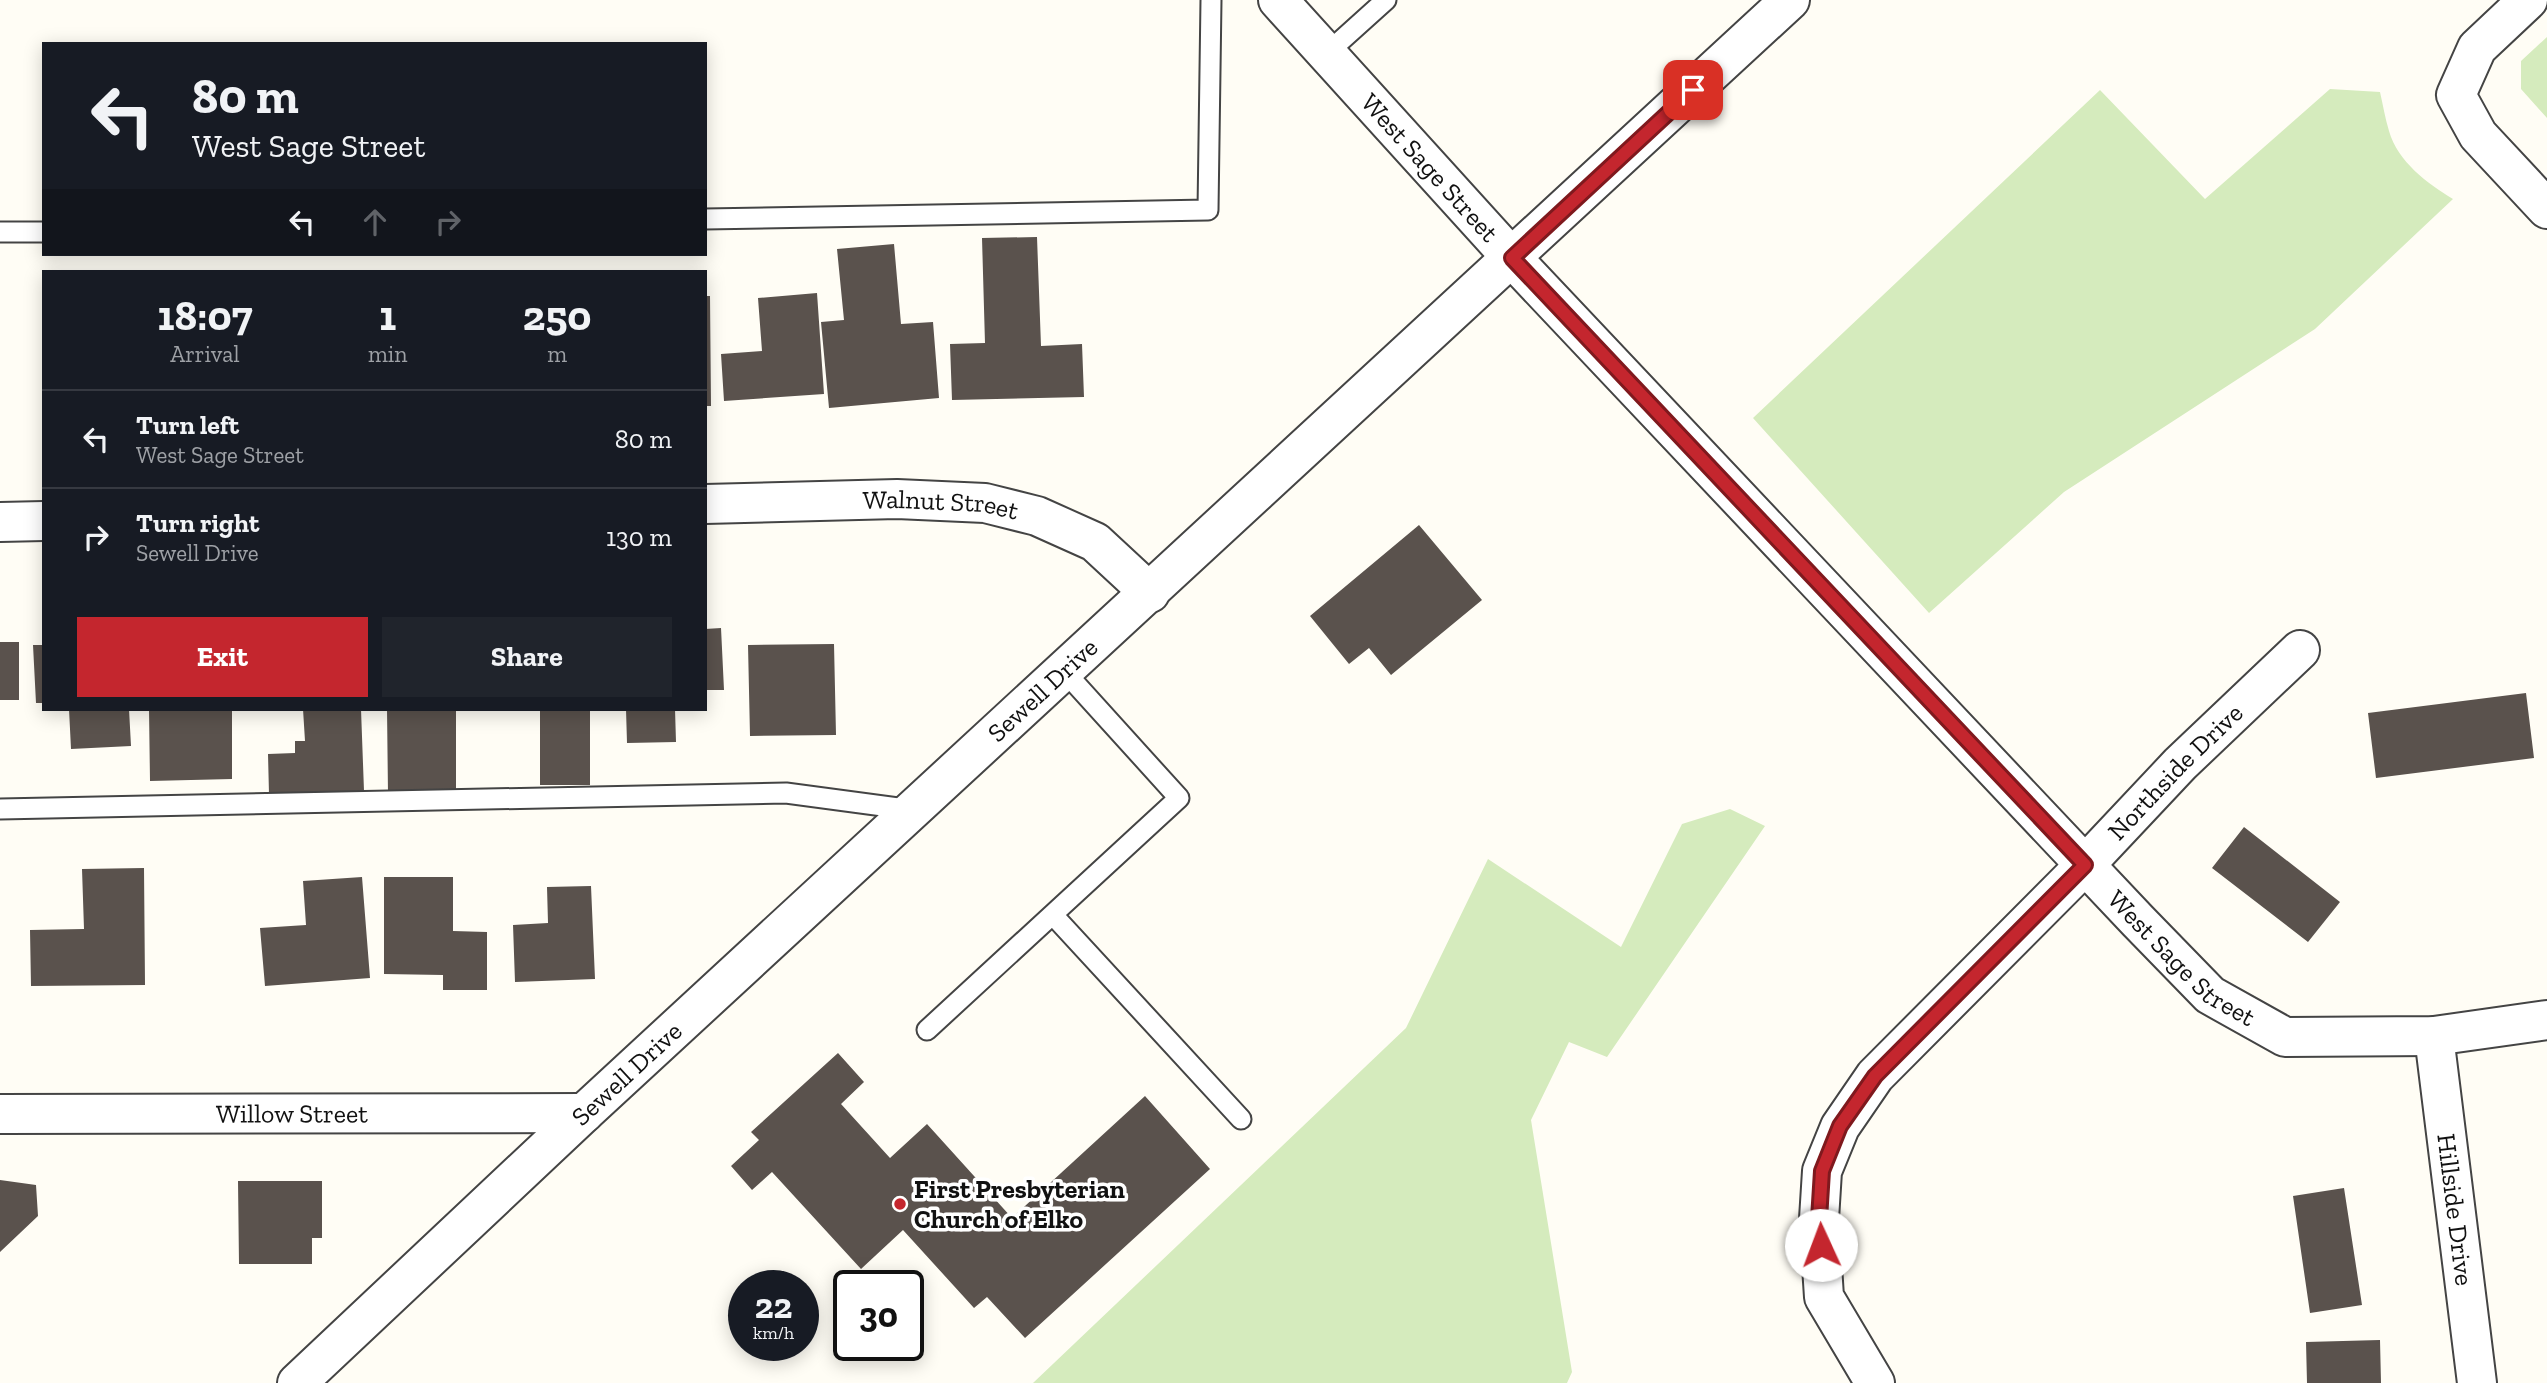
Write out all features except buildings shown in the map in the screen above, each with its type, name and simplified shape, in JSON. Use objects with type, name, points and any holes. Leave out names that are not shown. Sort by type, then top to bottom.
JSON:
[{"type":"street","name":"West Sage Street","points":[[1278,0],[1512,258],[2210,995],[2284,1037],[2434,1036],[2547,1020]]},
{"type":"street","name":"Sewell Drive","points":[[297,1383],[584,1113],[1790,0]]},
{"type":"street","points":[[2528,0],[2477,48],[2456,95],[2478,135],[2547,209]]},
{"type":"street","name":"Walnut Street","points":[[707,504],[897,499],[985,503],[1037,516],[1095,542],[1150,593]]},
{"type":"street","points":[[0,522],[42,521]]},
{"type":"street","name":"Northside Drive","points":[[1875,1383],[1824,1297],[1819,1219],[1822,1171],[1840,1126],[1875,1076],[2085,865],[2180,764],[2300,650]]},
{"type":"street","name":"Hillside Drive","points":[[2434,1036],[2477,1383]]},
{"type":"street","name":"Willow Street","points":[[0,1114],[584,1113]]},
{"type":"lane","points":[[707,219],[1208,210],[1211,0]]},
{"type":"lane","points":[[1326,54],[1386,0]]},
{"type":"lane","points":[[0,232],[42,232]]},
{"type":"lane","points":[[927,1030],[1179,798],[1064,671]]},
{"type":"lane","points":[[0,809],[786,793],[914,810]]},
{"type":"lane","points":[[1053,915],[1241,1119]]},
{"type":"green space","points":[[2547,37],[2547,118],[2521,89],[2521,61]]},
{"type":"green space","points":[[2330,89],[2380,92],[2389,131],[2399,152],[2424,179],[2453,199],[2315,329],[2064,492],[1929,613],[1753,418],[2100,90],[2205,199]]},
{"type":"green space","points":[[1730,809],[1765,826],[1607,1057],[1569,1042],[1531,1120],[1572,1372],[1567,1383],[1033,1383],[1406,1028],[1488,859],[1621,947],[1682,824]]},
{"type":"place","name":"First Presbyterian Church of Elko","points":[[900,1204]]},
{"type":"route","points":[[1693,90],[1512,258],[2085,865],[1875,1076],[1840,1126],[1822,1171],[1819,1219],[1821,1245]]}]
